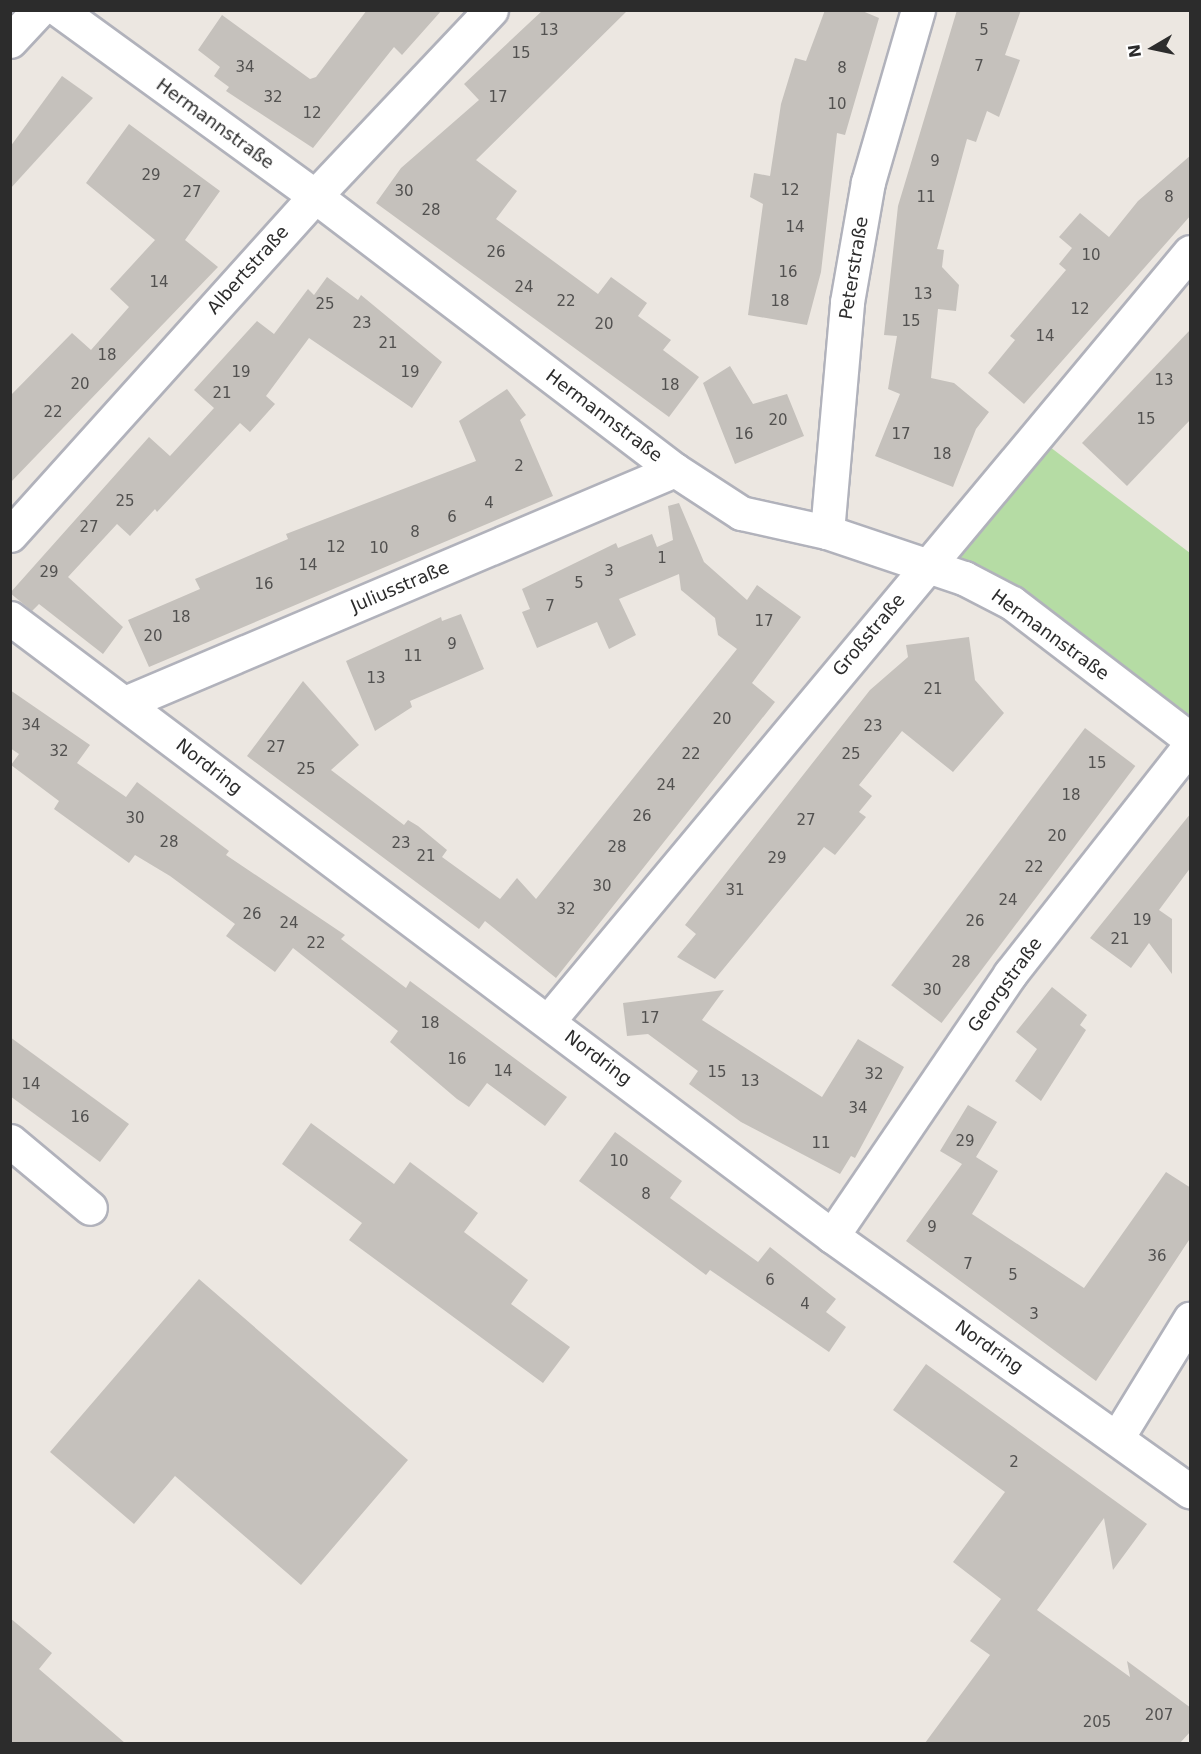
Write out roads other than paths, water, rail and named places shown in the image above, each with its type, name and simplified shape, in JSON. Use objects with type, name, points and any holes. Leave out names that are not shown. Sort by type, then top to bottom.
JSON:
[{"type":"street","points":[[10,41],[39,10]]},
{"type":"street","name":"Hermannstraße","points":[[59,10],[315,196],[675,470],[741,513],[827,532],[928,563],[1012,603],[1191,739]]},
{"type":"street","name":"Albertstraße","points":[[10,535],[315,196],[491,10]]},
{"type":"street","name":"Peterstraße","points":[[827,532],[847,302],[868,182],[918,10]]},
{"type":"street","name":"Großstraße","points":[[549,1020],[928,563],[1191,252]]},
{"type":"street","name":"Juliusstraße","points":[[125,703],[675,470]]},
{"type":"street","name":"Nordring","points":[[10,618],[125,703],[425,933],[549,1020],[832,1236],[1191,1491]]},
{"type":"street","name":"Georgstraße","points":[[832,1236],[1010,974],[1191,745]]},
{"type":"street","points":[[10,1141],[90,1208]]},
{"type":"street","points":[[1118,1438],[1191,1319]]}]
